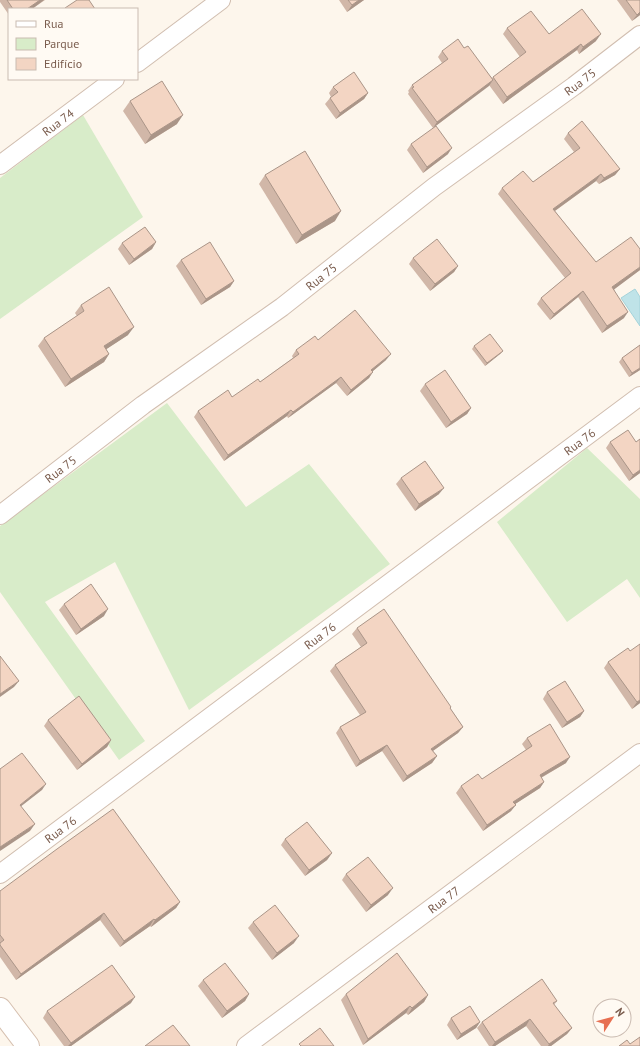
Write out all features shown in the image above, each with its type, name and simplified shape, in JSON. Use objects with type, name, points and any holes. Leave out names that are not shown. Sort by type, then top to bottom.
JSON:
[{"type":"main road","points":[[0,1009],[28,1046]]},
{"type":"street","points":[[138,61],[221,0]]},
{"type":"street","name":"Rua 75","points":[[0,515],[143,405],[282,307],[434,187],[574,86],[640,35]]},
{"type":"street","name":"Rua 74","points":[[0,165],[114,80]]},
{"type":"street","name":"Rua 76","points":[[0,874],[640,396]]},
{"type":"street","name":"Rua 77","points":[[246,1046],[640,753]]},
{"type":"green space","points":[[83,115],[143,217],[0,319],[0,178]]},
{"type":"green space","points":[[167,403],[246,507],[309,464],[390,564],[189,710],[115,562],[45,602],[145,741],[119,760],[0,592],[0,526]]},
{"type":"green space","points":[[587,448],[640,499],[640,598],[627,579],[567,622],[497,522]]},
{"type":"water","points":[[635,289],[640,297],[640,326],[621,298]]},
{"type":"building","points":[[7,0],[40,0],[28,8],[12,8]]},
{"type":"building","points":[[77,0],[89,0],[94,8],[65,8]]},
{"type":"building","points":[[348,0],[359,0],[352,5]]},
{"type":"building","points":[[626,0],[640,0],[640,12],[637,15]]},
{"type":"building","points":[[582,9],[601,34],[583,47],[581,44],[507,97],[493,77],[526,52],[507,28],[531,11],[549,34]]},
{"type":"building","points":[[458,39],[464,48],[468,46],[493,80],[437,122],[412,88],[414,87],[412,85],[448,59],[442,51]]},
{"type":"building","points":[[354,72],[368,93],[340,113],[330,98],[338,92],[333,87]]},
{"type":"building","points":[[162,81],[183,115],[151,135],[130,101]]},
{"type":"building","points":[[582,121],[620,169],[604,178],[601,174],[553,209],[596,262],[631,237],[640,249],[640,267],[612,287],[628,312],[607,326],[583,291],[554,314],[541,298],[571,273],[502,188],[523,171],[533,182],[580,148],[568,133]]},
{"type":"building","points":[[436,126],[452,148],[427,167],[411,144]]},
{"type":"building","points":[[305,151],[341,211],[302,235],[265,175]]},
{"type":"building","points":[[145,227],[156,242],[134,259],[122,243]]},
{"type":"building","points":[[437,239],[458,266],[435,284],[413,258]]},
{"type":"building","points":[[210,242],[234,281],[206,299],[181,260]]},
{"type":"building","points":[[109,287],[134,327],[104,346],[109,354],[71,379],[44,338],[84,311],[81,305]]},
{"type":"building","points":[[355,310],[391,354],[371,370],[373,372],[351,390],[341,377],[293,412],[291,410],[228,455],[198,411],[228,390],[232,397],[258,379],[260,382],[299,354],[296,350],[315,336],[318,340]]},
{"type":"building","points":[[490,334],[503,351],[487,363],[474,346]]},
{"type":"building","points":[[640,345],[640,368],[632,373],[622,358]]},
{"type":"building","points":[[445,370],[471,408],[451,422],[425,384]]},
{"type":"building","points":[[628,430],[636,442],[640,439],[640,470],[633,475],[610,442]]},
{"type":"building","points":[[425,461],[444,488],[419,504],[401,478]]},
{"type":"building","points":[[91,584],[108,609],[81,629],[64,604]]},
{"type":"building","points":[[384,609],[463,727],[431,749],[437,756],[407,776],[387,745],[360,761],[340,727],[366,712],[335,665],[367,643],[357,628]]},
{"type":"building","points":[[640,644],[640,700],[637,702],[608,662],[628,648],[630,651]]},
{"type":"building","points":[[0,656],[19,681],[0,694]]},
{"type":"building","points":[[565,681],[584,711],[567,722],[547,692]]},
{"type":"building","points":[[79,696],[111,740],[82,764],[48,720]]},
{"type":"building","points":[[550,724],[570,757],[540,775],[544,782],[513,802],[516,805],[487,825],[461,786],[478,774],[482,779],[532,746],[527,738]]},
{"type":"building","points":[[22,753],[46,784],[20,805],[35,824],[0,847],[0,769]]},
{"type":"building","points":[[113,809],[180,902],[124,941],[104,913],[21,974],[0,945],[0,943],[4,940],[0,935],[0,891]]},
{"type":"building","points":[[307,822],[332,853],[309,870],[285,839]]},
{"type":"building","points":[[368,857],[393,888],[371,905],[346,874]]},
{"type":"building","points":[[275,905],[299,936],[277,953],[253,922]]},
{"type":"building","points":[[397,953],[428,995],[412,1008],[410,1006],[368,1039],[346,994]]},
{"type":"building","points":[[225,963],[249,994],[227,1011],[203,980]]},
{"type":"building","points":[[112,965],[135,997],[71,1043],[47,1011]]},
{"type":"building","points":[[542,979],[557,1001],[553,1003],[572,1028],[549,1044],[530,1019],[495,1042],[482,1022]]},
{"type":"building","points":[[470,1006],[480,1022],[461,1034],[451,1018]]},
{"type":"building","points":[[173,1025],[190,1046],[145,1046]]},
{"type":"building","points":[[320,1028],[334,1046],[301,1046],[299,1044]]},
{"type":"building","points":[[640,1037],[640,1046],[619,1046],[627,1040],[630,1044]]}]
